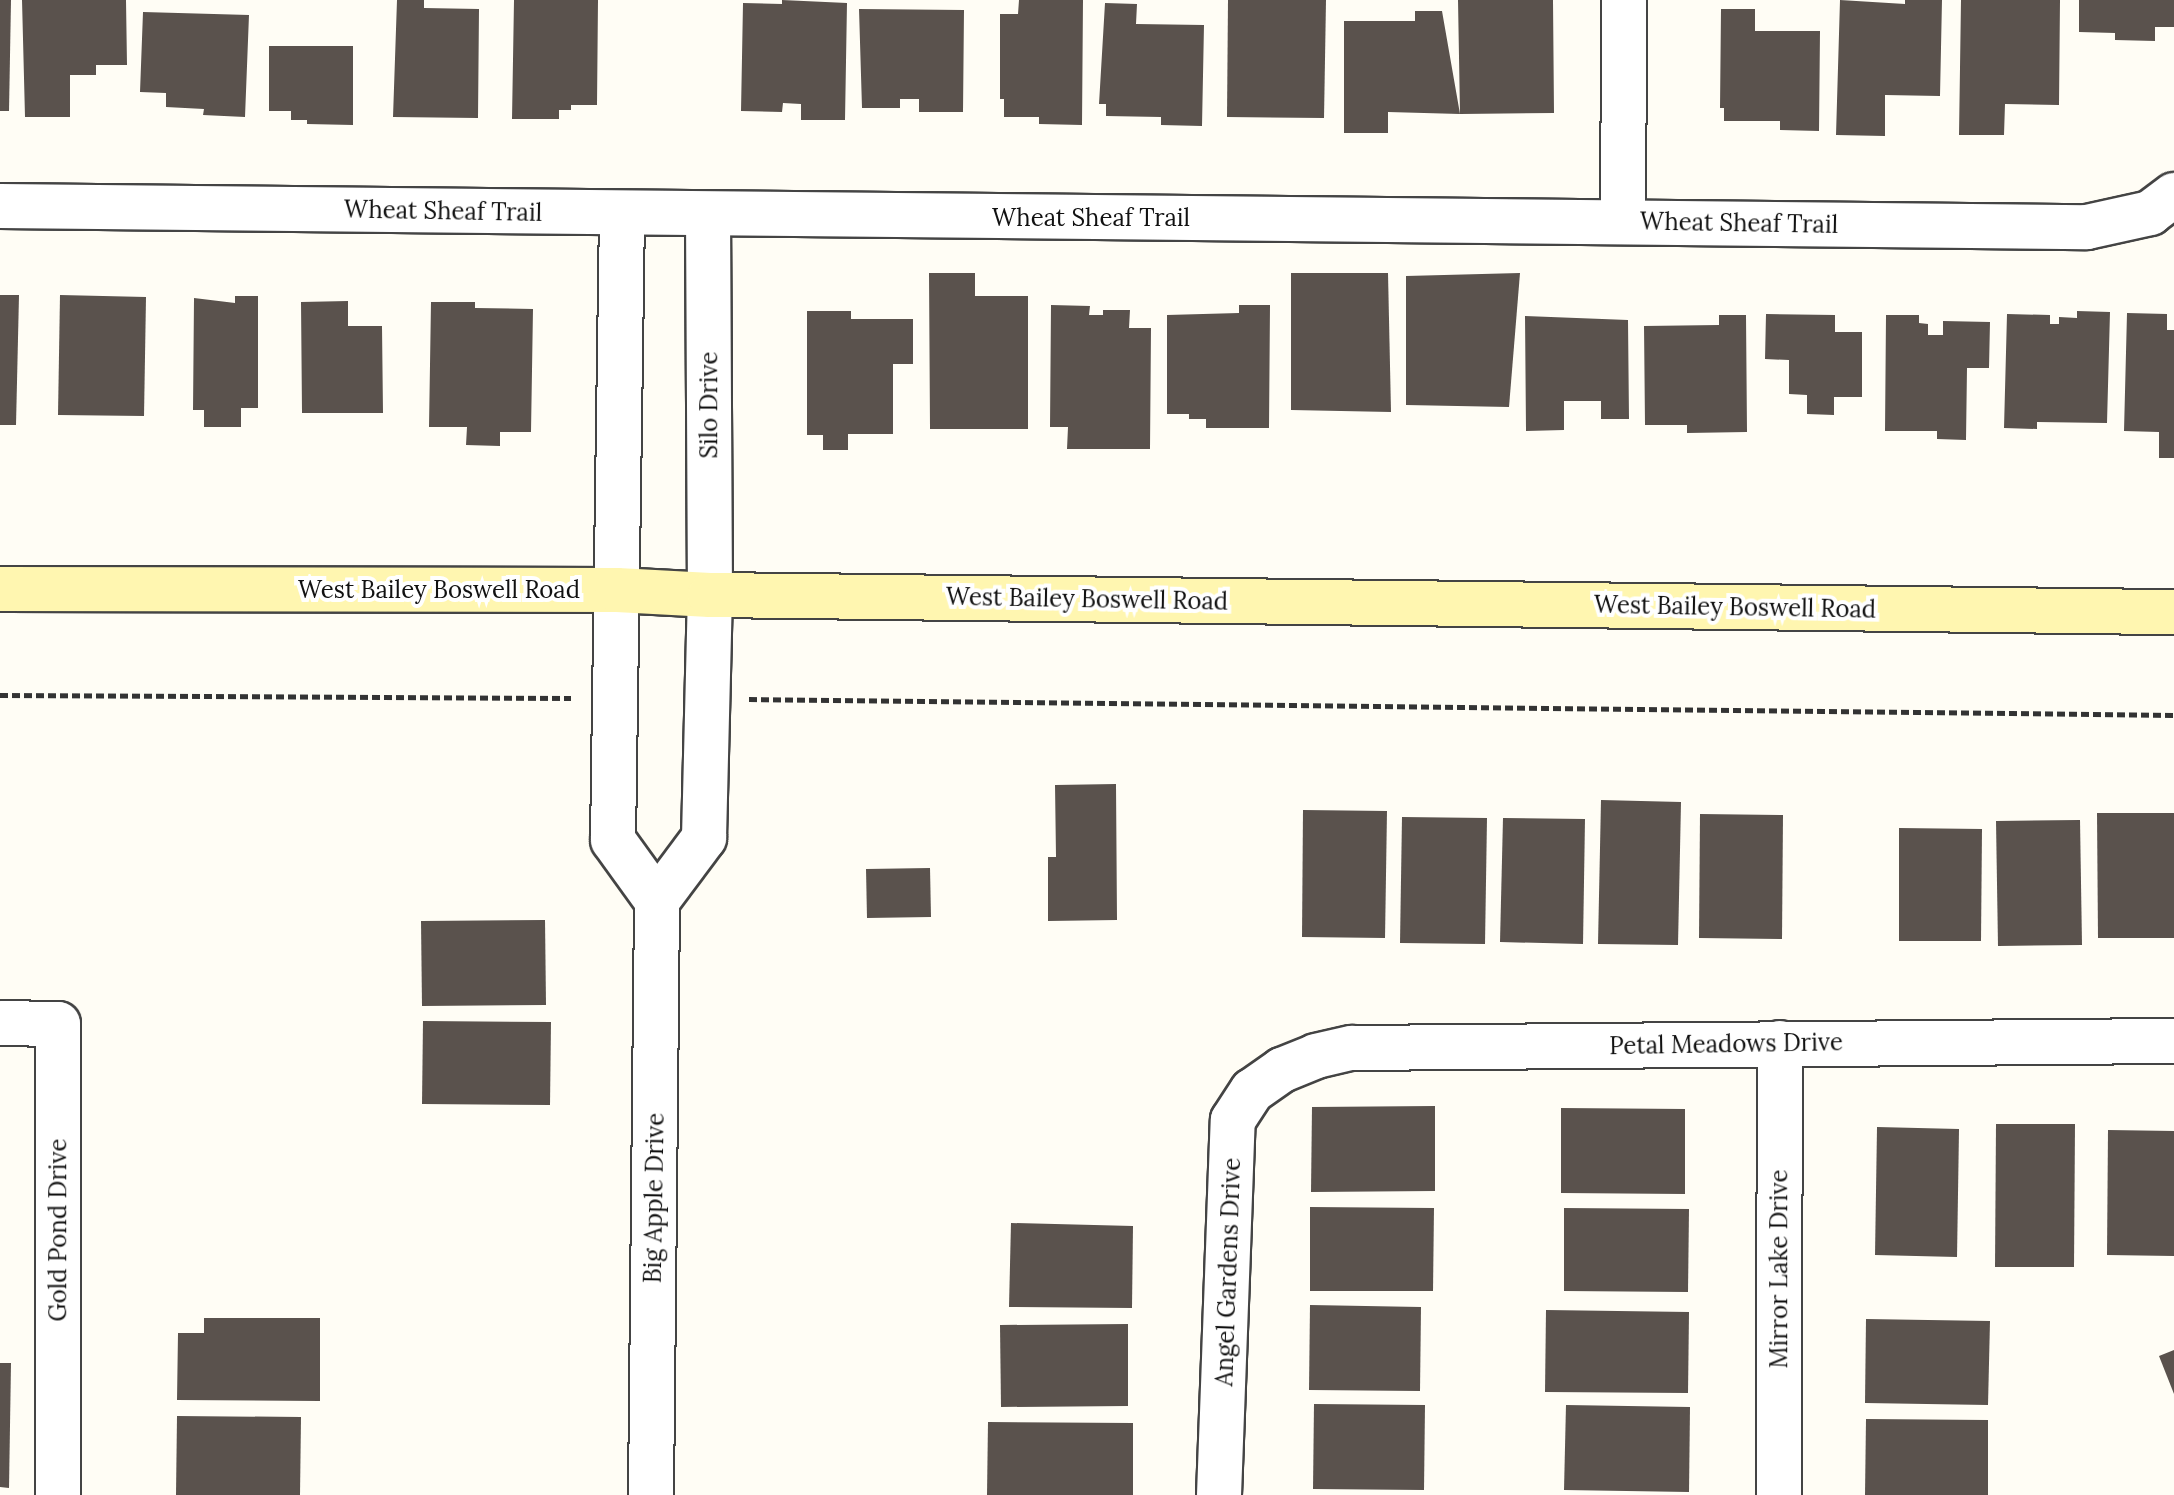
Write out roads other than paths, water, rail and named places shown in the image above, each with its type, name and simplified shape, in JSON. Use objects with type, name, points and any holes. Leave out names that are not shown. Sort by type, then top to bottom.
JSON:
[{"type":"main road","name":"West Bailey Boswell Road","points":[[0,589],[617,590],[710,595],[2174,612]]},
{"type":"street","points":[[1623,222],[1624,0]]},
{"type":"street","name":"Wheat Sheaf Trail","points":[[0,206],[2087,227],[2150,213],[2174,195]]},
{"type":"street","points":[[622,213],[613,840],[657,901],[704,838],[710,595]]},
{"type":"street","name":"Silo Drive","points":[[708,214],[710,595]]},
{"type":"street","name":"Big Apple Drive","points":[[651,1495],[657,901]]},
{"type":"street","name":"Gold Pond Drive","points":[[0,1023],[58,1024],[58,1495]]},
{"type":"street","name":"Petal Meadows Drive","points":[[1282,1070],[1316,1056],[1352,1048],[2174,1041]]},
{"type":"street","name":"Mirror Lake Drive","points":[[1779,1495],[1780,1043]]},
{"type":"street","name":"Angel Gardens Drive","points":[[1219,1495],[1233,1120],[1252,1091],[1282,1070]]}]
